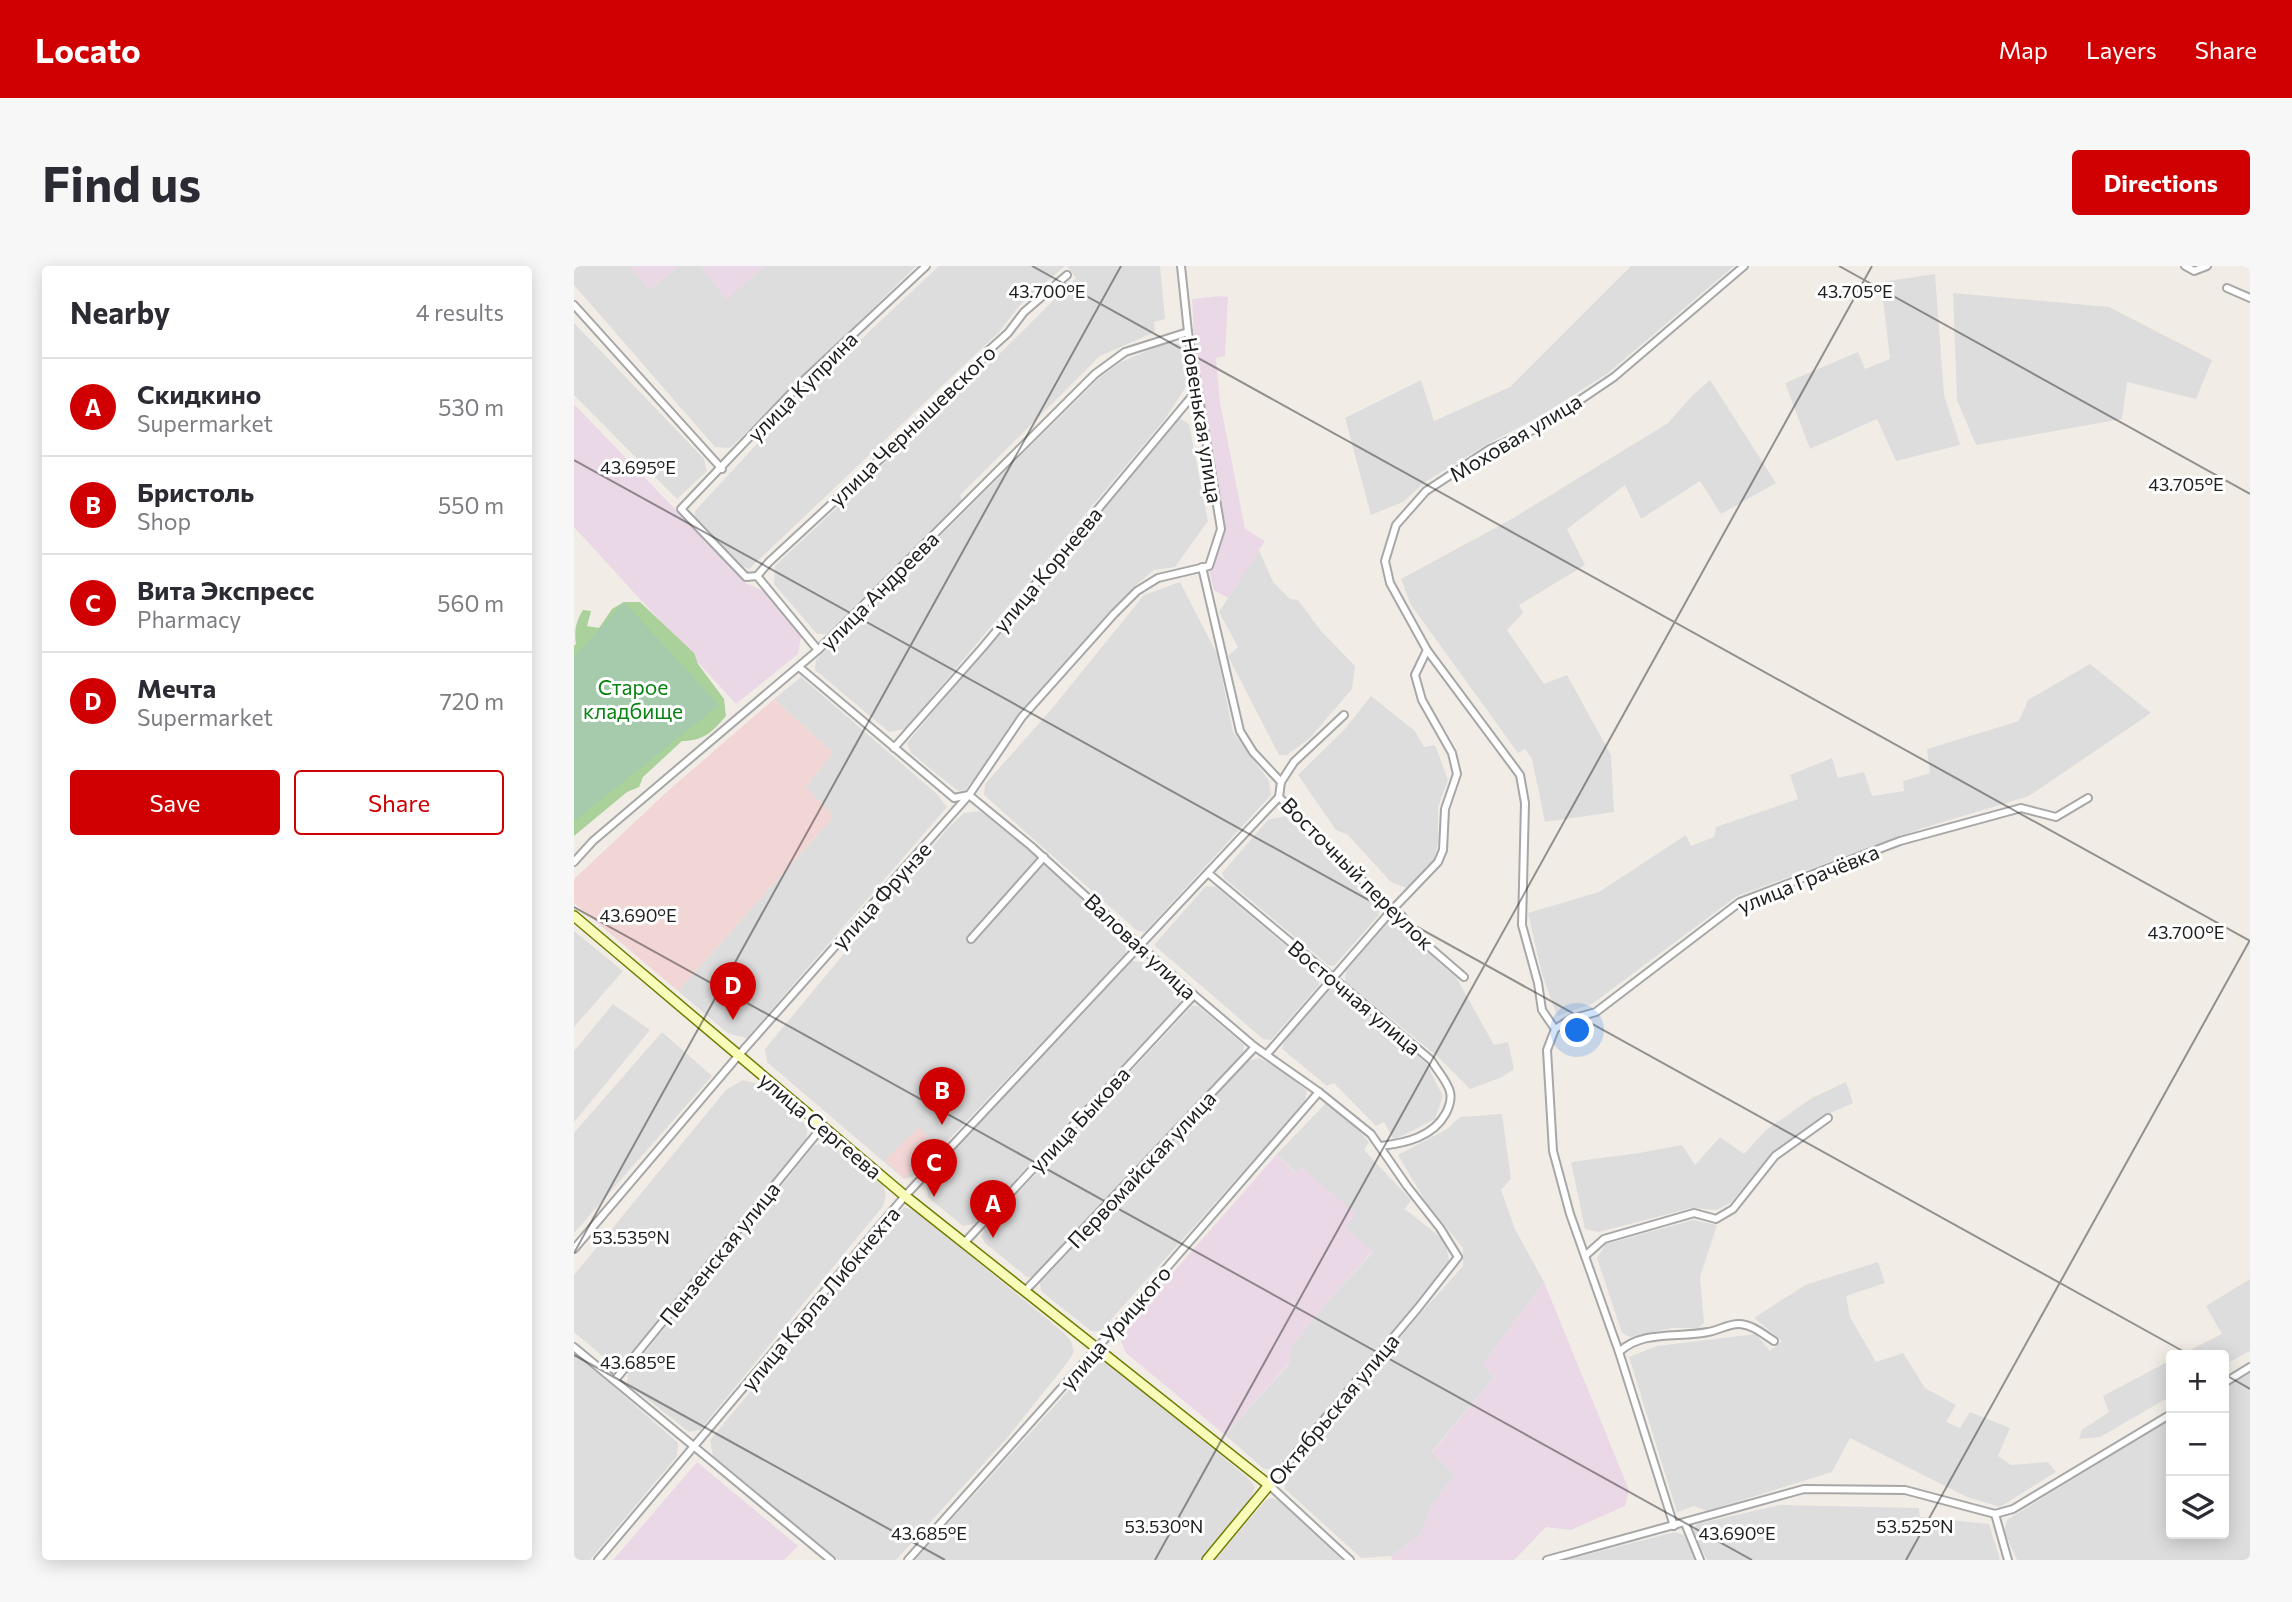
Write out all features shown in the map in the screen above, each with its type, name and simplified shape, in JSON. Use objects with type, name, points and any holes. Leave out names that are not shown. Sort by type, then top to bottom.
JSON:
[{"type":"main road","name":"улица Сергеева","points":[[574,916],[905,1196],[1269,1485]]},
{"type":"main road","name":"Октябрьская улица","points":[[1207,1560],[1269,1485]]},
{"type":"street","name":"улица Куприна","points":[[757,576],[746,577],[681,509],[799,385],[926,266]]},
{"type":"street","name":"Новенькая улица","points":[[1181,266],[1188,332],[1221,529],[1209,566],[1202,567]]},
{"type":"street","name":"Моховая улица","points":[[1555,1029],[1542,1010],[1522,925],[1525,803],[1520,775],[1427,650],[1390,583],[1385,561],[1396,525],[1426,491],[1490,449],[1540,427],[1614,377],[1744,266]]},
{"type":"street","points":[[2185,266],[2194,271],[2207,266]]},
{"type":"street","name":"улица Чернышевского","points":[[757,576],[973,373],[988,351],[1008,333],[1024,312],[1068,275]]},
{"type":"street","points":[[2227,288],[2250,298]]},
{"type":"street","points":[[574,305],[722,468]]},
{"type":"street","name":"улица Андреева","points":[[574,862],[593,841],[818,650],[1095,374],[1125,352],[1188,332]]},
{"type":"street","name":"улица Корнеева","points":[[894,748],[983,647],[1198,389]]},
{"type":"street","name":"Восточный переулок","points":[[1202,567],[1240,731],[1253,752],[1281,782],[1279,797],[1392,910],[1402,916],[1420,939],[1464,977]]},
{"type":"street","name":"улица Фрунзе","points":[[574,1249],[738,1056],[969,794],[1022,717],[1137,591],[1158,578],[1202,567]]},
{"type":"street","points":[[757,576],[818,650]]},
{"type":"street","points":[[1266,1054],[1392,910],[1438,862],[1443,850],[1445,809],[1457,774],[1452,753],[1422,700],[1415,675],[1427,650]]},
{"type":"street","name":"Валовая улица","points":[[799,667],[954,798],[969,794],[1044,857],[1194,995],[1255,1047],[1319,1092],[1371,1134],[1458,1257]]},
{"type":"street","points":[[1281,782],[1294,762],[1344,715]]},
{"type":"street","name":"улица Карла Либкнехта","points":[[598,1560],[905,1196],[1279,797]]},
{"type":"street","name":"улица Грачёвка","points":[[1555,1029],[1571,1019],[1596,1012],[1740,902],[1900,841],[2021,808],[2056,817],[2088,798]]},
{"type":"street","points":[[971,939],[1044,857]]},
{"type":"street","name":"Восточная улица","points":[[1208,873],[1431,1060],[1450,1092],[1450,1105],[1442,1121],[1432,1132],[1400,1144],[1381,1146]]},
{"type":"street","name":"улица Быкова","points":[[965,1242],[1194,995]]},
{"type":"street","points":[[1555,1029],[1547,1050],[1553,1151],[1570,1214],[1619,1352],[1674,1526]]},
{"type":"street","name":"Первомайская улица","points":[[1026,1290],[1255,1047]]},
{"type":"street","name":"улица Урицкого","points":[[908,1560],[1098,1347],[1319,1092]]},
{"type":"street","points":[[1585,1256],[1604,1239],[1694,1213],[1716,1219],[1733,1209],[1775,1156],[1828,1118]]},
{"type":"street","name":"Пензенская улица","points":[[615,1380],[823,1126]]},
{"type":"street","name":"Октябрьская улица","points":[[1269,1485],[1426,1299],[1458,1257]]},
{"type":"street","points":[[1619,1352],[1629,1342],[1672,1334],[1707,1333],[1738,1324],[1756,1329],[1774,1341]]},
{"type":"street","points":[[574,1348],[831,1560]]},
{"type":"street","points":[[2229,1380],[2250,1367]]},
{"type":"street","points":[[1548,1560],[1804,1489],[1905,1490],[1995,1514],[2013,1509],[2166,1417]]},
{"type":"street","points":[[1269,1485],[1350,1560]]},
{"type":"street","points":[[1995,1514],[2008,1560]]},
{"type":"street","points":[[1685,1523],[1700,1560]]},
{"type":"shaded area","points":[[574,266],[630,266],[650,289],[679,266],[701,266],[726,299],[764,266],[916,266],[730,448],[715,447],[574,285]]},
{"type":"shaded area","points":[[630,266],[679,266],[650,289]]},
{"type":"shaded area","points":[[701,266],[764,266],[726,300]]},
{"type":"shaded area","points":[[939,266],[1065,266],[1020,305],[999,332],[749,569],[742,566],[694,520],[695,511],[805,392]]},
{"type":"shaded area","points":[[1067,266],[1160,266],[1165,319],[1154,322],[1155,332],[1100,356],[960,495],[962,500],[826,634],[817,634],[774,584],[775,566],[978,375],[1076,278]]},
{"type":"shaded area","points":[[1631,266],[1734,266],[1608,373],[1539,417],[1489,443],[1425,482],[1403,502],[1371,515],[1345,418],[1421,380],[1434,421],[1510,387]]},
{"type":"shaded area","points":[[1935,274],[1944,395],[1960,445],[1896,461],[1877,419],[1810,449],[1785,383],[1858,352],[1865,369],[1890,359],[1881,282]]},
{"type":"shaded area","points":[[1953,293],[2109,307],[2212,360],[2196,399],[2127,382],[2122,419],[1976,445],[1957,400]]},
{"type":"shaded area","points":[[1228,297],[1225,356],[1216,358],[1220,402],[1245,529],[1265,541],[1228,598],[1214,590],[1207,562],[1219,520],[1198,409],[1192,299]]},
{"type":"shaded area","points":[[574,323],[704,459],[707,471],[677,499],[574,395]]},
{"type":"shaded area","points":[[1168,342],[1179,344],[1191,379],[1165,419],[905,729],[889,732],[815,670],[816,660],[1099,378],[1121,362]]},
{"type":"shaded area","points":[[1710,380],[1776,483],[1721,514],[1700,481],[1641,519],[1625,485],[1567,529],[1585,565],[1519,605],[1523,613],[1507,630],[1544,684],[1567,675],[1611,755],[1614,812],[1545,822],[1532,759],[1525,749],[1518,753],[1411,605],[1401,579],[1510,520],[1668,423]]},
{"type":"shaded area","points":[[574,404],[747,584],[762,590],[801,637],[798,654],[736,704],[574,527]]},
{"type":"shaded area","points":[[1179,418],[1189,424],[1208,521],[1175,567],[1154,570],[1136,585],[965,790],[958,791],[911,753],[907,743]]},
{"type":"shaded area","points":[[1259,550],[1273,582],[1290,599],[1298,600],[1321,631],[1355,666],[1352,689],[1310,738],[1287,755],[1279,755],[1228,656],[1238,647],[1219,612]]},
{"type":"shaded area","points":[[1180,582],[1217,654],[1233,732],[1269,781],[1271,795],[1145,932],[1136,930],[984,795],[985,784],[1050,711],[1144,595]]},
{"type":"shaded area","points":[[2090,664],[2151,713],[2029,796],[1920,829],[1737,896],[1592,1004],[1557,1016],[1542,974],[1528,913],[1599,892],[1686,835],[1691,846],[1714,837],[1716,827],[1798,799],[1790,775],[1832,758],[1838,778],[1864,772],[1872,796],[1904,791],[1903,781],[1930,773],[1927,749],[2019,721],[2028,700]]},
{"type":"shaded area","points":[[801,677],[937,794],[947,807],[747,1038],[729,1034],[678,991],[834,816],[805,787],[833,753],[774,699]]},
{"type":"shaded area","points":[[1371,696],[1415,731],[1424,747],[1435,745],[1448,780],[1438,807],[1438,843],[1434,860],[1407,888],[1391,882],[1348,835],[1336,830],[1298,775],[1344,730]]},
{"type":"shaded area","points":[[774,699],[833,753],[805,787],[834,816],[678,991],[574,903],[574,879],[670,789]]},
{"type":"shaded area","points":[[980,811],[1044,857],[1125,937],[1126,954],[914,1176],[904,1179],[767,1062],[765,1049],[948,828],[964,813]]},
{"type":"shaded area","points":[[1285,816],[1378,906],[1379,915],[1334,966],[1328,965],[1224,878],[1222,873],[1268,820]]},
{"type":"shaded area","points":[[1206,886],[1216,887],[1317,972],[1319,985],[1271,1040],[1263,1039],[1154,945]]},
{"type":"shaded area","points":[[1389,921],[1402,925],[1416,943],[1456,977],[1494,1045],[1508,1042],[1514,1069],[1500,1078],[1470,1089],[1437,1056],[1345,981],[1346,971]]},
{"type":"shaded area","points":[[574,931],[623,971],[574,1027]]},
{"type":"shaded area","points":[[1132,961],[1142,962],[1180,996],[1180,1003],[974,1224],[963,1226],[929,1198],[926,1186],[931,1175]]},
{"type":"shaded area","points":[[1337,987],[1426,1063],[1443,1096],[1435,1119],[1394,1140],[1384,1122],[1376,1126],[1334,1083],[1327,1086],[1282,1049],[1285,1040],[1328,991]]},
{"type":"shaded area","points":[[613,1004],[650,1030],[574,1122],[574,1051]]},
{"type":"shaded area","points":[[1192,1006],[1198,1006],[1244,1045],[1243,1053],[1032,1277],[1027,1277],[985,1243],[981,1236],[985,1228]]},
{"type":"shaded area","points":[[662,1032],[712,1076],[574,1233],[574,1133]]},
{"type":"shaded area","points":[[1259,1058],[1281,1069],[1307,1091],[1304,1103],[1100,1332],[1091,1331],[1041,1291],[1040,1283],[1247,1061]]},
{"type":"shaded area","points":[[743,1080],[758,1084],[808,1127],[806,1139],[622,1365],[614,1366],[574,1332],[574,1275],[726,1090]]},
{"type":"shaded area","points":[[1846,1082],[1853,1103],[1826,1115],[1773,1153],[1731,1202],[1717,1210],[1691,1208],[1599,1232],[1585,1229],[1571,1162],[1682,1145],[1695,1165],[1720,1137],[1744,1154],[1766,1130],[1812,1098]]},
{"type":"shaded area","points":[[1325,1104],[1340,1110],[1369,1142],[1364,1150],[1411,1200],[1405,1209],[1445,1241],[1449,1260],[1439,1279],[1275,1469],[1264,1469],[1225,1435],[1288,1365],[1292,1345],[1373,1252],[1344,1227],[1355,1214],[1301,1167],[1296,1173],[1277,1154]]},
{"type":"shaded area","points":[[1502,1114],[1511,1179],[1501,1190],[1515,1229],[1544,1282],[1483,1364],[1494,1377],[1432,1452],[1455,1475],[1431,1507],[1420,1535],[1391,1556],[1361,1558],[1285,1489],[1284,1475],[1463,1266],[1463,1248],[1427,1204],[1398,1155],[1447,1129],[1460,1117]]},
{"type":"shaded area","points":[[919,1127],[937,1147],[904,1179],[885,1160]]},
{"type":"shaded area","points":[[827,1141],[883,1185],[886,1195],[883,1206],[700,1430],[689,1432],[627,1383],[628,1373],[814,1146]]},
{"type":"shaded area","points":[[1277,1154],[1295,1173],[1301,1167],[1356,1214],[1344,1227],[1373,1251],[1292,1345],[1288,1364],[1225,1435],[1126,1353],[1121,1342],[1126,1326]]},
{"type":"shaded area","points":[[904,1207],[916,1211],[1064,1333],[1071,1341],[1074,1352],[1007,1438],[896,1560],[838,1560],[713,1457],[710,1440]]},
{"type":"shaded area","points":[[1693,1220],[1717,1225],[1700,1277],[1704,1323],[1698,1328],[1672,1328],[1630,1337],[1622,1333],[1597,1258],[1606,1244]]},
{"type":"shaded area","points":[[1878,1262],[1885,1283],[1846,1296],[1850,1317],[1876,1362],[1903,1353],[1925,1388],[1956,1405],[1946,1422],[1960,1428],[1970,1412],[2010,1428],[1998,1456],[2011,1465],[2048,1462],[2056,1472],[2000,1507],[1967,1497],[1850,1438],[1832,1472],[1707,1511],[1694,1506],[1677,1512],[1629,1357],[1657,1346],[1756,1334],[1770,1351],[1782,1341],[1754,1318],[1805,1285]]},
{"type":"shaded area","points":[[2250,1279],[2250,1351],[2229,1362],[2229,1350],[2190,1350],[2222,1334],[2206,1306]]},
{"type":"shaded area","points":[[1544,1282],[1629,1490],[1625,1506],[1571,1530],[1546,1527],[1514,1560],[1392,1560],[1391,1556],[1420,1535],[1431,1507],[1455,1475],[1432,1453],[1494,1377],[1483,1364]]},
{"type":"shaded area","points":[[574,1352],[678,1443],[677,1456],[590,1560],[574,1560]]},
{"type":"shaded area","points":[[1099,1362],[1110,1364],[1248,1478],[1255,1487],[1251,1498],[1200,1560],[915,1560],[1087,1370]]},
{"type":"shaded area","points":[[2166,1363],[2166,1399],[2100,1437],[2079,1439],[2082,1430],[2109,1412],[2103,1396]]},
{"type":"shaded area","points":[[2250,1370],[2250,1560],[2017,1560],[2004,1531],[2007,1520],[2166,1422],[2166,1539],[2229,1539],[2229,1383]]},
{"type":"shaded area","points":[[697,1462],[798,1546],[784,1560],[613,1560]]},
{"type":"shaded area","points":[[1266,1500],[1278,1500],[1342,1560],[1215,1560]]},
{"type":"shaded area","points":[[1780,1505],[1919,1508],[1920,1517],[1989,1524],[2000,1560],[1707,1560],[1693,1533],[1697,1524]]},
{"type":"shaded area","points":[[1675,1532],[1684,1535],[1696,1560],[1566,1560]]},
{"type":"green space","name":"Старое кладбище","points":[[624,602],[640,602],[694,653],[698,664],[724,699],[726,716],[707,734],[682,741],[643,777],[639,787],[627,792],[574,836],[576,626],[583,610],[591,611],[587,626],[599,628],[612,609]]},
{"type":"green space","name":"Старое кладбище","points":[[624,602],[719,705],[574,821],[574,657]]},
{"type":"place","name":"Мечта","points":[[733,1020]]},
{"type":"place","name":"Бристоль","points":[[942,1125]]},
{"type":"place","name":"Вита Экспресс","points":[[934,1197]]},
{"type":"place","name":"Скидкино","points":[[993,1238]]}]
